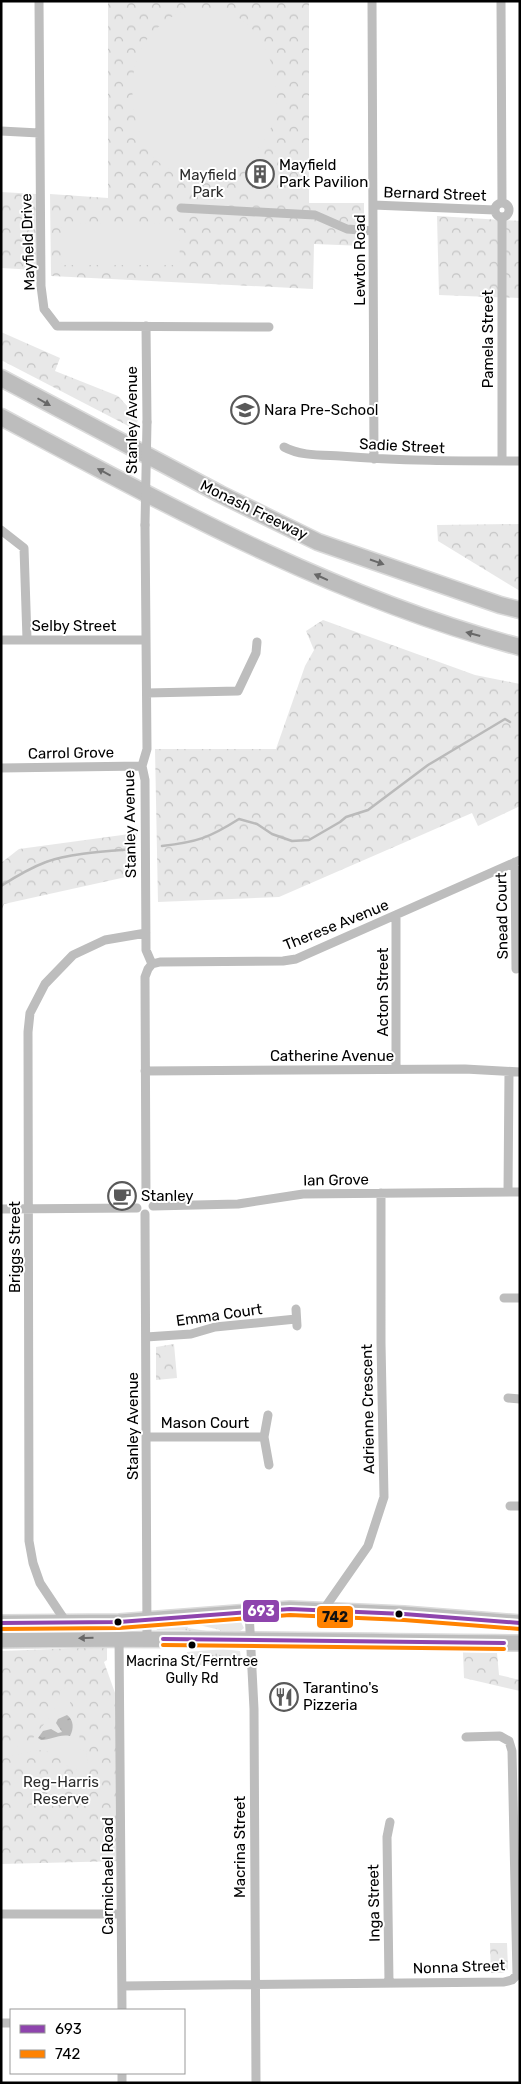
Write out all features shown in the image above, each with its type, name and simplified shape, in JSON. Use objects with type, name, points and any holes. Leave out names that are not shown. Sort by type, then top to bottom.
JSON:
[{"type":"highway","name":"Monash Freeway","points":[[1,378],[220,494],[318,542],[500,605],[520,610]]},
{"type":"highway","points":[[1,417],[179,510],[323,579],[380,602],[466,632],[520,647]]},
{"type":"main road","points":[[1,1623],[119,1622],[249,1611],[324,1609],[520,1624]]},
{"type":"main road","points":[[1,1640],[147,1638],[312,1642],[520,1643]]},
{"type":"street","name":"Mayfield Drive","points":[[39,1],[41,286],[44,309],[57,326],[269,327]]},
{"type":"street","name":"Lewton Road","points":[[372,1],[374,459]]},
{"type":"street","points":[[501,1],[498,207],[508,207],[506,214],[520,212]]},
{"type":"street","points":[[1,131],[39,134]]},
{"type":"street","name":"Bernard Street","points":[[373,206],[498,207]]},
{"type":"street","points":[[181,208],[307,214],[323,218],[347,229],[373,230]]},
{"type":"street","name":"Pamela Street","points":[[502,461],[506,214]]},
{"type":"street","name":"Stanley Avenue","points":[[146,326],[147,749],[142,766],[146,780],[146,950],[152,964]]},
{"type":"street","name":"Sadie Street","points":[[284,447],[302,453],[374,459],[439,462],[520,461]]},
{"type":"street","points":[[1,530],[24,548],[27,639]]},
{"type":"street","name":"Selby Street","points":[[1,640],[146,640]]},
{"type":"street","points":[[147,693],[238,690],[256,653],[257,642]]},
{"type":"street","name":"Carrol Grove","points":[[1,768],[142,766]]},
{"type":"street","name":"Therese Avenue","points":[[152,964],[160,962],[282,962],[296,958],[517,861]]},
{"type":"street","name":"Snead Court","points":[[516,969],[517,861]]},
{"type":"street","name":"Acton Street","points":[[396,915],[396,1069]]},
{"type":"street","name":"Briggs Street","points":[[66,1622],[40,1583],[33,1563],[29,1541],[28,1209],[30,1013],[45,984],[73,955],[105,940],[146,933]]},
{"type":"street","points":[[146,1198],[145,977],[148,968],[152,964]]},
{"type":"street","name":"Catherine Avenue","points":[[145,1071],[465,1069],[520,1072]]},
{"type":"street","points":[[508,1192],[509,1072]]},
{"type":"street","name":"Ian Grove","points":[[153,1206],[238,1204],[304,1194],[520,1192]]},
{"type":"street","name":"Adrienne Crescent","points":[[324,1609],[368,1546],[384,1497],[380,1343],[381,1193]]},
{"type":"street","points":[[137,1208],[140,1200],[146,1198]]},
{"type":"street","points":[[137,1208],[140,1213],[146,1214],[152,1210],[151,1201],[146,1198]]},
{"type":"street","points":[[1,1209],[137,1208]]},
{"type":"street","name":"Stanley Avenue","points":[[146,1214],[147,1638]]},
{"type":"street","points":[[504,1298],[520,1298]]},
{"type":"street","name":"Emma Court","points":[[146,1337],[191,1334],[215,1327],[297,1322],[296,1308]]},
{"type":"street","points":[[508,1398],[520,1398]]},
{"type":"street","name":"Mason Court","points":[[268,1415],[264,1437],[269,1465]]},
{"type":"street","name":"Mason Court","points":[[147,1437],[264,1437]]},
{"type":"street","points":[[510,1506],[520,1506]]},
{"type":"street","name":"Macrina Street","points":[[249,1611],[254,1709],[256,2083]]},
{"type":"street","name":"Carmichael Road","points":[[119,1622],[122,2009]]},
{"type":"street","name":"Nonna Street","points":[[122,1986],[504,1982],[512,1980],[517,1975],[512,1751],[509,1741],[500,1736],[466,1737]]},
{"type":"street","name":"Inga Street","points":[[389,1983],[387,1837],[390,1822]]},
{"type":"street","points":[[1,1914],[121,1914]]},
{"type":"green space","name":"Mayfield Park","points":[[108,1],[309,1],[309,203],[364,203],[364,246],[314,244],[313,289],[51,276],[50,194],[108,198]]},
{"type":"green space","points":[[210,8],[234,15],[247,24],[256,34],[270,60],[276,90],[276,106],[274,120],[269,132],[250,158],[225,176],[212,180],[198,181],[183,177],[167,168],[154,158],[145,146],[136,120],[132,91],[136,63],[140,51],[149,37],[161,25],[179,13],[194,9]]},
{"type":"green space","points":[[1,192],[36,194],[36,270],[1,268]]},
{"type":"green space","points":[[437,216],[520,221],[520,298],[439,295]]},
{"type":"green space","points":[[179,223],[180,265],[62,265],[61,224]]},
{"type":"green space","points":[[1,332],[60,358],[55,371],[118,396],[138,418],[136,430],[1,360]]},
{"type":"green space","points":[[520,524],[520,591],[438,541],[437,525]]},
{"type":"green space","points":[[323,620],[475,675],[520,684],[520,806],[478,826],[472,813],[279,897],[158,902],[155,749],[276,749],[305,666],[314,650],[306,631]]},
{"type":"green space","points":[[137,833],[135,875],[4,904],[1,912],[1,863],[19,849]]},
{"type":"green space","points":[[174,1344],[177,1378],[156,1380],[156,1347]]},
{"type":"green space","points":[[241,1622],[244,1628],[242,1630],[228,1634],[221,1634],[220,1630],[199,1625]]},
{"type":"green space","points":[[187,1624],[188,1628],[207,1631],[206,1633],[183,1630],[157,1630],[156,1626]]},
{"type":"green space","name":"Reg-Harris Reserve","points":[[107,1647],[107,1660],[104,1662],[120,1707],[121,1861],[1,1864],[1,1651]]},
{"type":"green space","points":[[223,1649],[240,1651],[242,1666],[237,1662],[186,1666],[187,1652]]},
{"type":"green space","points":[[463,1652],[497,1653],[499,1675],[520,1680],[520,1691],[464,1678]]},
{"type":"green space","points":[[66,1687],[71,1688],[70,1700],[79,1732],[80,1749],[86,1751],[88,1763],[78,1770],[69,1768],[64,1754],[38,1750],[2,1758],[1,1750],[30,1743],[56,1707],[60,1691]]},
{"type":"green space","points":[[490,1943],[507,1943],[508,1969],[503,1973],[491,1973]]},
{"type":"water","points":[[67,1715],[73,1725],[70,1736],[41,1740],[38,1738],[43,1731],[51,1729],[58,1733],[62,1732],[56,1723],[58,1719]]},
{"type":"waterway","points":[[162,846],[185,843],[202,838],[219,831],[239,819],[257,824],[272,834],[292,841],[309,840],[346,817],[368,810],[428,765],[505,719],[510,722]]},
{"type":"waterway","points":[[1,886],[28,870],[55,859],[89,853],[135,849]]},
{"type":"transit line","name":"693","points":[[1,1623],[119,1622],[290,1609],[404,1614],[520,1623]]},
{"type":"transit line","name":"742","points":[[1,1629],[119,1628],[290,1615],[404,1620],[520,1629]]},
{"type":"transit line","name":"693","points":[[163,1639],[504,1643]]},
{"type":"transit line","name":"742","points":[[163,1645],[504,1649]]},
{"type":"place","name":"Mayfield Park Pavilion","points":[[260,174]]},
{"type":"place","name":"Nara Pre-School","points":[[245,410]]},
{"type":"place","name":"Stanley","points":[[122,1196]]},
{"type":"place","name":"Macrina St/Ferntree Gully Rd","points":[[192,1645]]},
{"type":"place","name":"Tarantino's Pizzeria","points":[[284,1697]]}]
